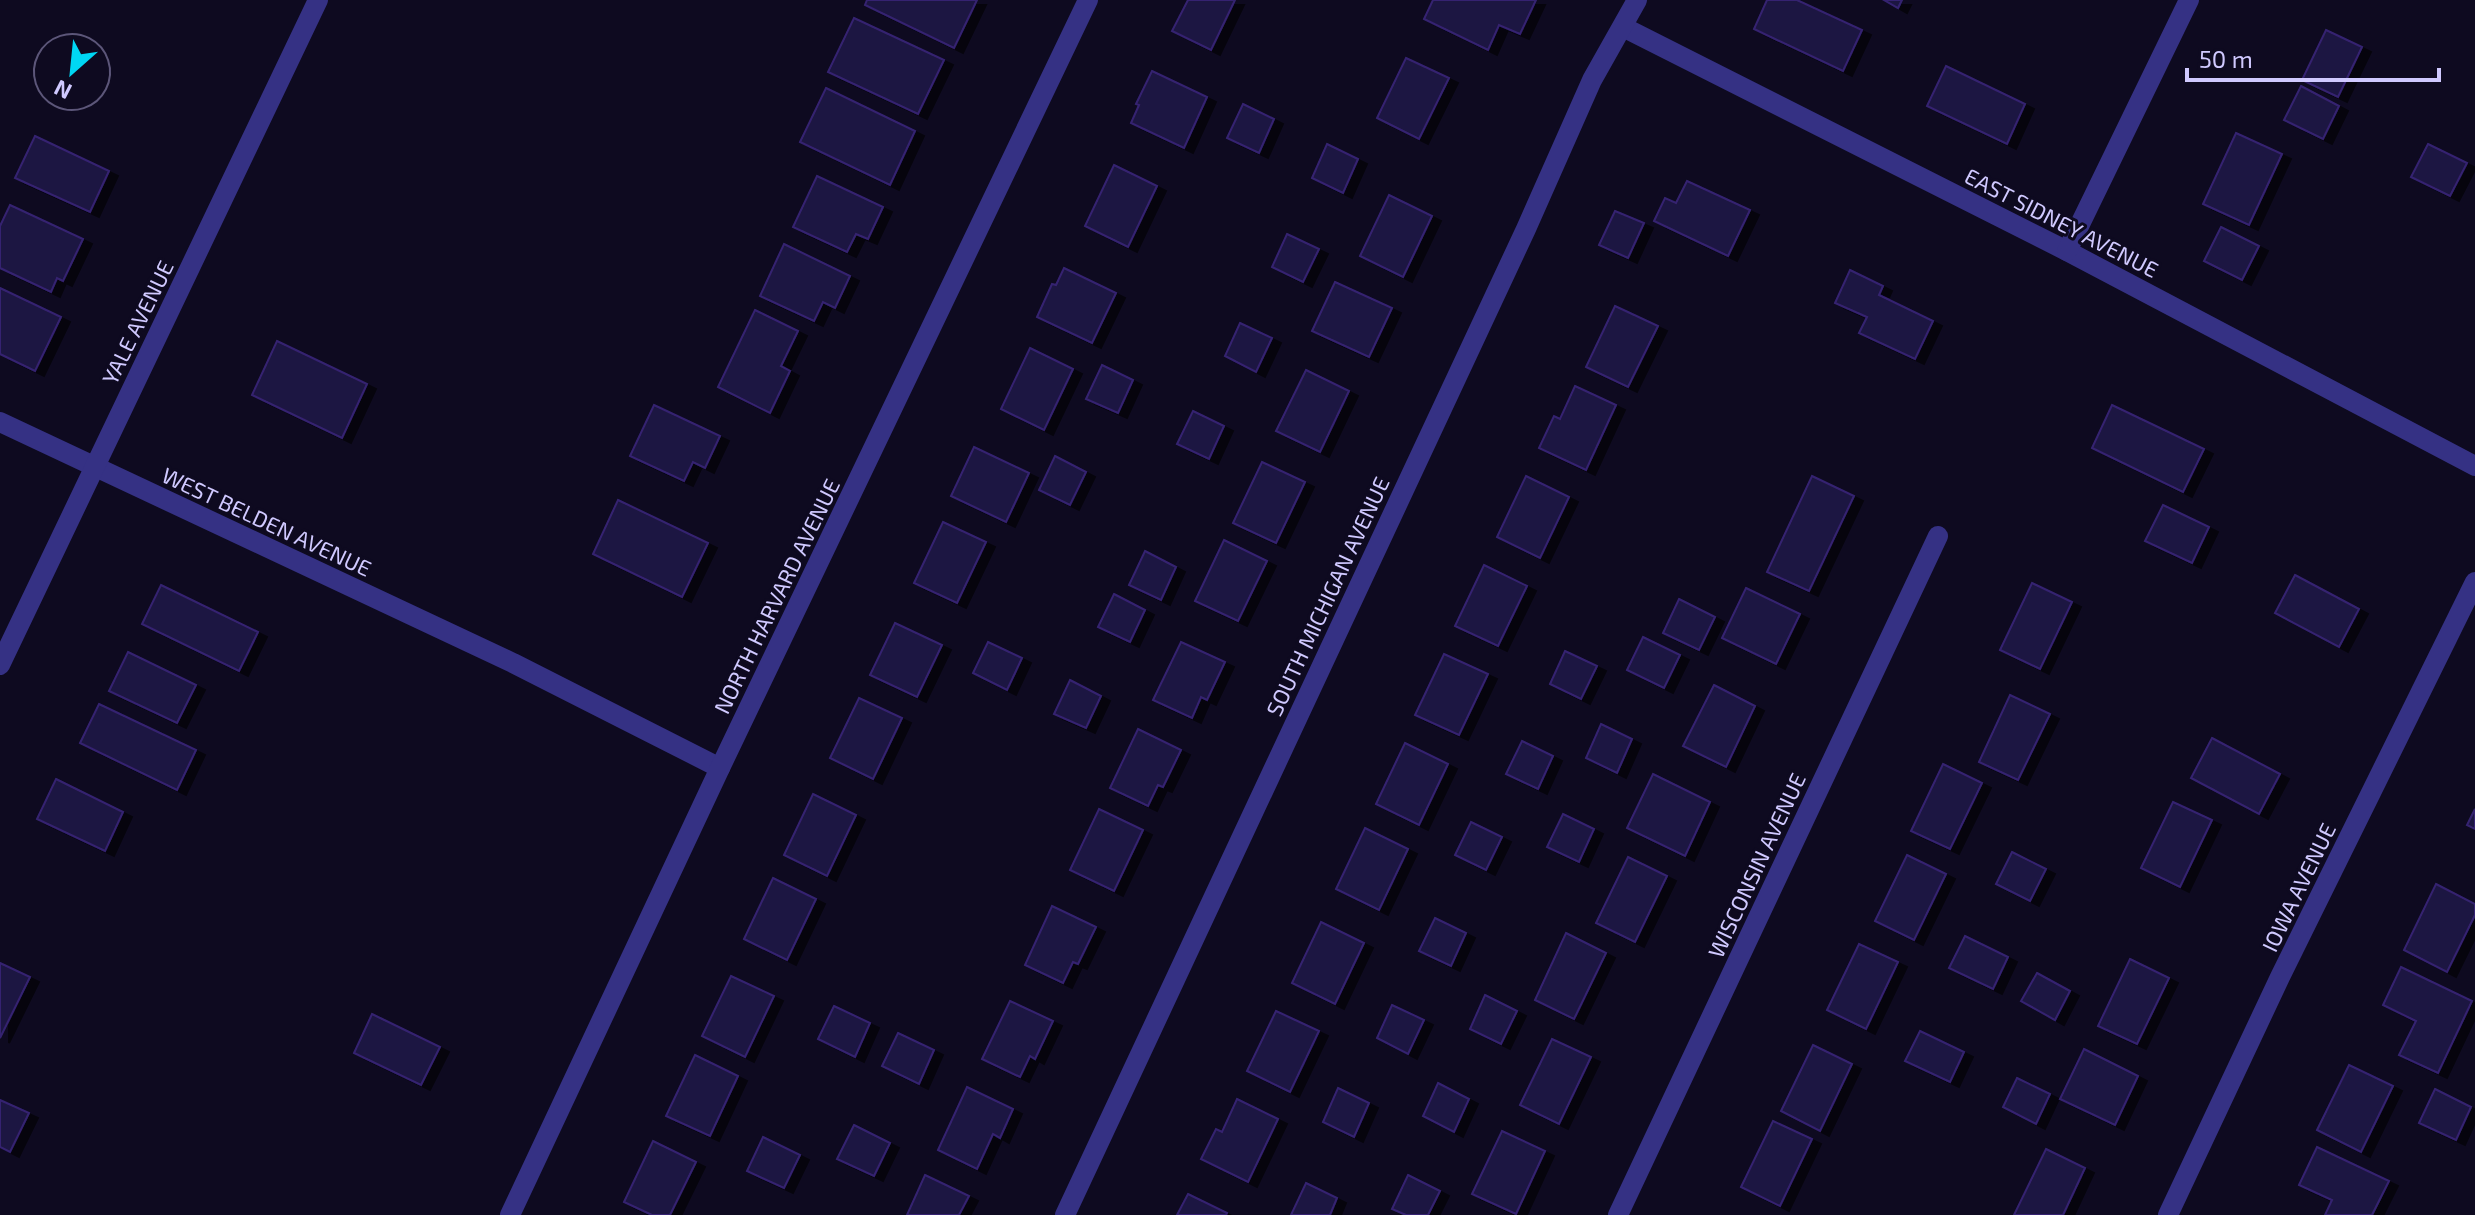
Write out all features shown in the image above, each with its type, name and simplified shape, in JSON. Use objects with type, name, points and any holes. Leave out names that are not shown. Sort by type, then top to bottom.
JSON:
[{"type":"street","name":"YALE AVENUE","points":[[0,665],[318,0]]},
{"type":"street","name":"NORTH HARVARD AVENUE","points":[[510,1215],[1088,0]]},
{"type":"street","name":"SOUTH MICHIGAN AVENUE","points":[[1065,1215],[1526,229],[1592,80],[1637,0]]},
{"type":"street","points":[[2067,251],[2189,0]]},
{"type":"street","name":"EAST SIDNEY AVENUE","points":[[1623,27],[2067,251],[2475,466]]},
{"type":"street","name":"WEST BELDEN AVENUE","points":[[0,422],[513,663],[720,768]]},
{"type":"street","name":"WISCONSIN AVENUE","points":[[1618,1215],[1938,536]]},
{"type":"street","name":"IOWA AVENUE","points":[[2168,1215],[2280,977],[2475,582]]},
{"type":"building","points":[[867,0],[977,0],[954,48],[865,5]]},
{"type":"building","points":[[1188,0],[1235,0],[1211,50],[1172,31]]},
{"type":"building","points":[[1433,0],[1536,0],[1520,34],[1499,25],[1488,50],[1424,19]]},
{"type":"building","points":[[1767,0],[1797,0],[1862,30],[1843,71],[1754,29]]},
{"type":"building","points":[[1884,0],[1902,0],[1898,8]]},
{"type":"building","points":[[854,18],[944,60],[918,114],[828,72]]},
{"type":"building","points":[[2326,30],[2362,47],[2338,97],[2302,80]]},
{"type":"building","points":[[1406,58],[1449,78],[1419,139],[1377,118]]},
{"type":"building","points":[[1946,66],[2025,104],[2007,144],[1927,106]]},
{"type":"building","points":[[1152,71],[1207,97],[1184,148],[1131,123],[1139,105],[1136,104]]},
{"type":"building","points":[[2301,86],[2339,106],[2323,139],[2284,120]]},
{"type":"building","points":[[826,88],[915,131],[890,185],[800,142]]},
{"type":"building","points":[[1243,104],[1274,119],[1259,153],[1227,138]]},
{"type":"building","points":[[2236,133],[2282,154],[2249,225],[2203,204]]},
{"type":"building","points":[[35,136],[109,171],[90,212],[15,178]]},
{"type":"building","points":[[1327,144],[1358,159],[1343,193],[1312,178]]},
{"type":"building","points":[[2428,144],[2467,163],[2450,196],[2411,177]]},
{"type":"building","points":[[1114,165],[1157,186],[1128,247],[1085,226]]},
{"type":"building","points":[[817,176],[883,207],[868,239],[856,234],[847,252],[793,227]]},
{"type":"building","points":[[1687,181],[1750,210],[1728,256],[1654,221],[1665,198],[1676,203]]},
{"type":"building","points":[[1389,195],[1432,216],[1403,277],[1360,256]]},
{"type":"building","points":[[10,205],[83,239],[63,281],[57,278],[51,292],[0,268],[0,226]]},
{"type":"building","points":[[1615,211],[1644,223],[1628,258],[1599,245]]},
{"type":"building","points":[[2221,227],[2259,246],[2242,280],[2204,261]]},
{"type":"building","points":[[1287,234],[1319,249],[1303,282],[1272,267]]},
{"type":"building","points":[[784,244],[850,276],[835,308],[823,302],[814,321],[760,296]]},
{"type":"building","points":[[1064,268],[1116,293],[1092,343],[1037,317],[1052,284],[1056,285]]},
{"type":"building","points":[[1850,270],[1883,286],[1879,295],[1933,321],[1915,359],[1859,333],[1867,317],[1835,303]]},
{"type":"building","points":[[1335,282],[1392,308],[1369,357],[1312,331]]},
{"type":"building","points":[[0,288],[61,317],[35,371],[0,354]]},
{"type":"building","points":[[1615,306],[1658,326],[1628,387],[1586,367]]},
{"type":"building","points":[[755,310],[798,331],[781,366],[790,371],[770,413],[718,387]]},
{"type":"building","points":[[1240,323],[1272,338],[1256,372],[1225,356]]},
{"type":"building","points":[[277,341],[367,384],[342,438],[252,395]]},
{"type":"building","points":[[1030,348],[1073,369],[1044,430],[1001,409]]},
{"type":"building","points":[[1102,365],[1133,380],[1118,413],[1086,399]]},
{"type":"building","points":[[1306,370],[1349,391],[1320,452],[1276,431]]},
{"type":"building","points":[[1575,386],[1616,405],[1586,470],[1539,448],[1554,416],[1560,419]]},
{"type":"building","points":[[654,405],[720,436],[705,468],[693,462],[684,481],[630,456]]},
{"type":"building","points":[[2112,405],[2204,449],[2183,492],[2092,448]]},
{"type":"building","points":[[1193,411],[1224,426],[1209,459],[1177,444]]},
{"type":"building","points":[[974,447],[1029,473],[1006,522],[951,496]]},
{"type":"building","points":[[1055,456],[1086,472],[1070,505],[1039,490]]},
{"type":"building","points":[[1262,462],[1305,482],[1276,543],[1233,523]]},
{"type":"building","points":[[1526,476],[1569,497],[1540,558],[1497,537]]},
{"type":"building","points":[[1812,476],[1854,496],[1809,591],[1767,572]]},
{"type":"building","points":[[618,500],[708,543],[682,597],[593,554]]},
{"type":"building","points":[[2163,505],[2209,527],[2192,563],[2145,541]]},
{"type":"building","points":[[943,522],[986,542],[957,603],[914,583]]},
{"type":"building","points":[[1224,540],[1267,561],[1238,621],[1195,601]]},
{"type":"building","points":[[1145,551],[1176,567],[1161,600],[1129,585]]},
{"type":"building","points":[[1484,565],[1527,586],[1498,646],[1455,626]]},
{"type":"building","points":[[2295,575],[2359,609],[2339,647],[2275,613]]},
{"type":"building","points":[[2032,583],[2072,602],[2040,669],[2000,650]]},
{"type":"building","points":[[161,585],[258,632],[239,671],[142,624]]},
{"type":"building","points":[[1746,588],[1800,614],[1776,664],[1722,638]]},
{"type":"building","points":[[1114,594],[1145,610],[1130,642],[1098,627]]},
{"type":"building","points":[[1679,599],[1715,617],[1699,650],[1663,633]]},
{"type":"building","points":[[895,623],[942,645],[917,697],[870,675]]},
{"type":"building","points":[[1643,637],[1680,655],[1664,688],[1627,670]]},
{"type":"building","points":[[988,642],[1022,658],[1007,690],[973,673]]},
{"type":"building","points":[[1181,642],[1225,662],[1207,700],[1201,697],[1192,718],[1153,700]]},
{"type":"building","points":[[1565,651],[1597,666],[1581,699],[1550,684]]},
{"type":"building","points":[[128,652],[196,685],[177,723],[109,691]]},
{"type":"building","points":[[1444,654],[1488,674],[1459,735],[1415,715]]},
{"type":"building","points":[[1070,680],[1101,696],[1086,728],[1054,714]]},
{"type":"building","points":[[1714,685],[1755,706],[1726,767],[1683,746]]},
{"type":"building","points":[[2010,695],[2050,714],[2018,780],[1979,762]]},
{"type":"building","points":[[859,698],[902,718],[873,779],[830,758]]},
{"type":"building","points":[[99,704],[196,750],[177,790],[80,743]]},
{"type":"building","points":[[1601,724],[1632,739],[1617,773],[1586,758]]},
{"type":"building","points":[[1138,729],[1181,750],[1163,787],[1158,785],[1148,806],[1110,788]]},
{"type":"building","points":[[2212,738],[2280,774],[2259,814],[2191,778]]},
{"type":"building","points":[[1522,741],[1553,756],[1538,789],[1506,774]]},
{"type":"building","points":[[1405,743],[1448,764],[1419,825],[1376,804]]},
{"type":"building","points":[[1943,764],[1982,783],[1950,849],[1911,831]]},
{"type":"building","points":[[1653,774],[1710,802],[1685,856],[1627,828]]},
{"type":"building","points":[[56,779],[123,812],[105,851],[37,819]]},
{"type":"building","points":[[813,794],[856,815],[827,876],[784,855]]},
{"type":"building","points":[[2173,802],[2212,820],[2180,887],[2141,868]]},
{"type":"building","points":[[1099,809],[1143,830],[1114,891],[1070,870]]},
{"type":"building","points":[[2475,809],[2475,829],[2467,825]]},
{"type":"building","points":[[1563,814],[1594,829],[1579,862],[1547,847]]},
{"type":"building","points":[[1471,822],[1502,837],[1486,870],[1455,855]]},
{"type":"building","points":[[1365,828],[1408,849],[1379,910],[1336,889]]},
{"type":"building","points":[[2012,852],[2046,869],[2030,901],[1996,884]]},
{"type":"building","points":[[1907,855],[1946,874],[1914,940],[1875,921]]},
{"type":"building","points":[[1628,857],[1667,876],[1635,942],[1596,923]]},
{"type":"building","points":[[773,878],[816,899],[787,960],[744,939]]},
{"type":"building","points":[[2436,884],[2475,904],[2475,915],[2447,972],[2404,950]]},
{"type":"building","points":[[1052,906],[1096,927],[1078,964],[1073,962],[1063,983],[1025,965]]},
{"type":"building","points":[[1435,918],[1466,933],[1451,966],[1419,951]]},
{"type":"building","points":[[1321,922],[1364,943],[1335,1004],[1292,983]]},
{"type":"building","points":[[1566,933],[1606,953],[1574,1019],[1535,1000]]},
{"type":"building","points":[[1965,936],[2008,957],[1993,989],[1949,968]]},
{"type":"building","points":[[1859,944],[1898,962],[1866,1029],[1827,1010]]},
{"type":"building","points":[[2130,959],[2169,978],[2137,1044],[2098,1026]]},
{"type":"building","points":[[0,963],[30,977],[0,1038]]},
{"type":"building","points":[[2401,967],[2472,1001],[2438,1073],[2399,1055],[2416,1021],[2383,1005]]},
{"type":"building","points":[[2037,973],[2070,991],[2055,1020],[2021,1001]]},
{"type":"building","points":[[731,976],[774,996],[745,1057],[702,1036]]},
{"type":"building","points":[[1485,995],[1517,1011],[1501,1044],[1470,1029]]},
{"type":"building","points":[[1010,1001],[1053,1021],[1035,1059],[1030,1056],[1020,1077],[982,1059]]},
{"type":"building","points":[[1392,1005],[1424,1020],[1408,1054],[1377,1038]]},
{"type":"building","points":[[834,1006],[870,1023],[855,1057],[818,1039]]},
{"type":"building","points":[[1276,1011],[1319,1031],[1290,1092],[1247,1071]]},
{"type":"building","points":[[372,1014],[440,1047],[421,1085],[354,1053]]},
{"type":"building","points":[[1920,1031],[1964,1052],[1950,1082],[1905,1061]]},
{"type":"building","points":[[898,1033],[934,1050],[919,1084],[882,1066]]},
{"type":"building","points":[[1552,1039],[1591,1057],[1559,1124],[1520,1105]]},
{"type":"building","points":[[1813,1045],[1852,1064],[1820,1131],[1781,1111]]},
{"type":"building","points":[[2084,1049],[2138,1076],[2115,1125],[2060,1099]]},
{"type":"building","points":[[695,1055],[738,1076],[710,1136],[666,1116]]},
{"type":"building","points":[[2349,1065],[2393,1086],[2361,1152],[2317,1130]]},
{"type":"building","points":[[2017,1078],[2050,1094],[2036,1124],[2003,1107]]},
{"type":"building","points":[[1438,1083],[1469,1099],[1454,1132],[1423,1116]]},
{"type":"building","points":[[967,1087],[1013,1109],[1000,1138],[993,1134],[977,1169],[938,1150]]},
{"type":"building","points":[[1338,1088],[1369,1103],[1354,1137],[1323,1122]]},
{"type":"building","points":[[2435,1089],[2471,1107],[2456,1140],[2419,1123]]},
{"type":"building","points":[[1237,1099],[1278,1119],[1248,1182],[1201,1159],[1216,1129],[1222,1132]]},
{"type":"building","points":[[0,1100],[29,1113],[10,1152],[0,1147]]},
{"type":"building","points":[[1773,1121],[1812,1139],[1780,1206],[1741,1187]]},
{"type":"building","points":[[854,1125],[890,1143],[874,1176],[837,1159]]},
{"type":"building","points":[[1502,1131],[1545,1151],[1516,1214],[1472,1194]]},
{"type":"building","points":[[763,1137],[800,1155],[784,1188],[747,1171]]},
{"type":"building","points":[[653,1141],[696,1162],[670,1215],[652,1215],[624,1202]]},
{"type":"building","points":[[2317,1147],[2389,1181],[2372,1215],[2325,1215],[2332,1200],[2299,1185]]},
{"type":"building","points":[[2046,1149],[2085,1168],[2063,1215],[2014,1215]]},
{"type":"building","points":[[925,1175],[969,1196],[959,1215],[907,1215]]},
{"type":"building","points":[[1408,1175],[1440,1191],[1428,1215],[1406,1215],[1392,1209]]},
{"type":"building","points":[[1306,1183],[1337,1198],[1330,1215],[1291,1215]]},
{"type":"building","points":[[1188,1194],[1227,1213],[1226,1215],[1177,1215]]}]
